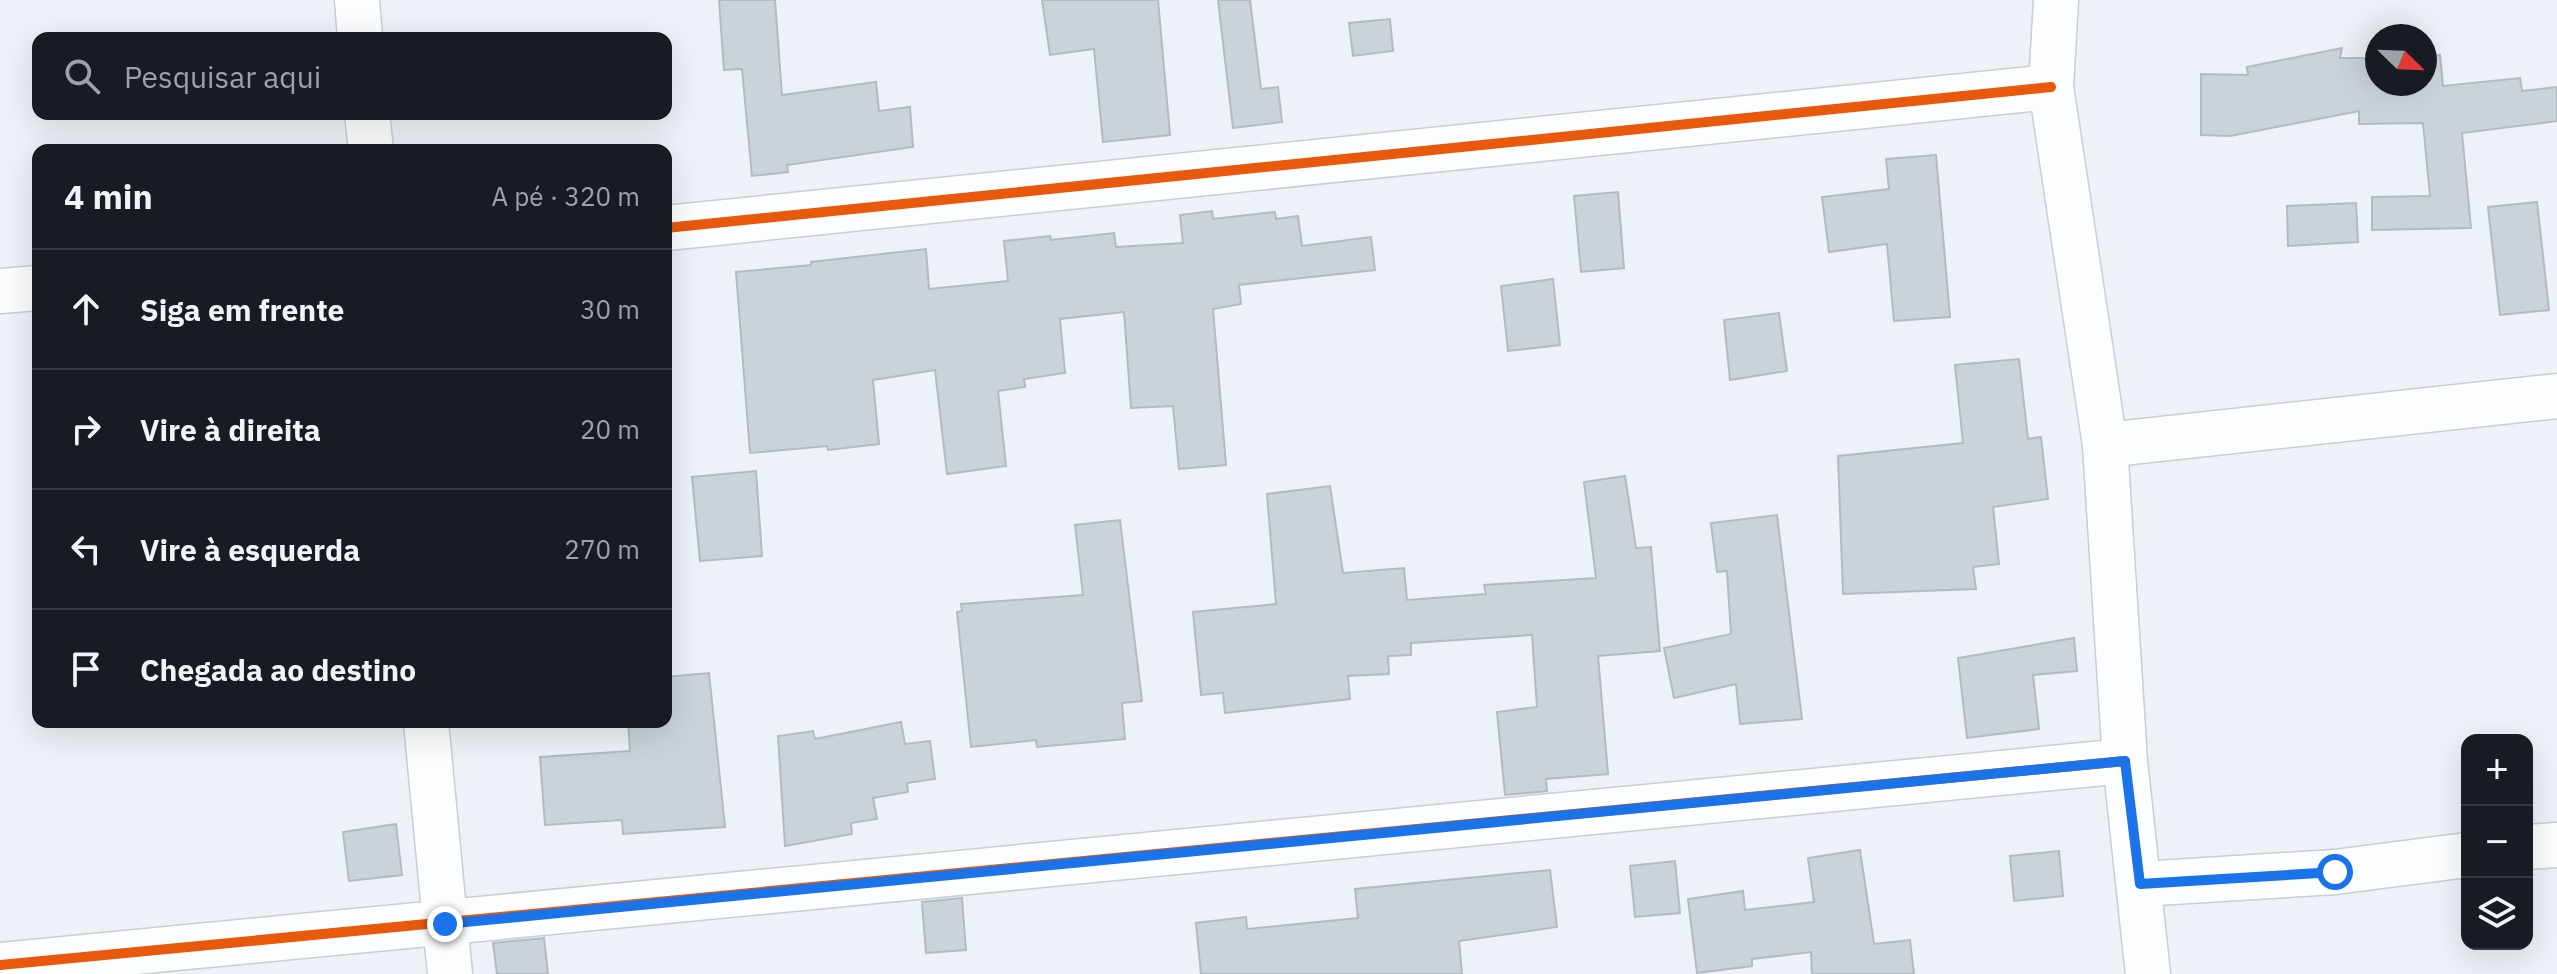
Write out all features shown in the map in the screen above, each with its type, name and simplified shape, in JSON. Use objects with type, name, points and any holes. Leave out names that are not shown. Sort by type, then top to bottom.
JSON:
[{"type":"street","points":[[357,0],[360,32]]},
{"type":"street","points":[[2063,1],[2051,87],[2105,445],[2125,761],[2148,974]]},
{"type":"street","points":[[672,227],[2051,87]]},
{"type":"street","points":[[368,120],[370,144]]},
{"type":"street","points":[[0,291],[32,288]]},
{"type":"street","points":[[2105,445],[2557,396]]},
{"type":"street","points":[[427,728],[450,974]]},
{"type":"street","points":[[0,965],[2125,761]]},
{"type":"street","points":[[2533,847],[2557,845]]},
{"type":"street","points":[[2140,884],[2335,872],[2461,856]]},
{"type":"building","points":[[719,0],[775,0],[782,95],[876,82],[879,111],[910,107],[913,147],[787,165],[788,172],[752,176],[742,69],[724,70]]},
{"type":"building","points":[[1042,0],[1158,0],[1170,135],[1103,142],[1094,49],[1050,55]]},
{"type":"building","points":[[1218,0],[1250,0],[1261,89],[1278,87],[1282,122],[1233,128]]},
{"type":"building","points":[[1390,19],[1393,51],[1353,56],[1349,23]]},
{"type":"building","points":[[2342,48],[2340,58],[2365,58],[2365,96],[2437,96],[2437,55],[2440,55],[2443,86],[2520,78],[2522,91],[2557,87],[2557,121],[2462,133],[2471,228],[2372,230],[2372,197],[2430,196],[2423,123],[2359,124],[2359,111],[2230,136],[2201,135],[2201,74],[2248,75],[2247,67]]},
{"type":"building","points":[[1936,155],[1950,317],[1894,321],[1887,244],[1829,252],[1822,197],[1889,189],[1886,159]]},
{"type":"building","points":[[1618,192],[1624,268],[1581,272],[1574,196]]},
{"type":"building","points":[[2537,202],[2549,310],[2500,315],[2488,207]]},
{"type":"building","points":[[2356,203],[2358,242],[2288,246],[2287,206]]},
{"type":"building","points":[[1212,211],[1213,219],[1275,212],[1276,219],[1298,216],[1302,246],[1371,237],[1375,270],[1239,285],[1241,304],[1213,309],[1226,465],[1179,469],[1173,406],[1131,408],[1124,312],[1060,319],[1065,373],[1024,379],[1025,387],[998,391],[1006,466],[947,474],[935,370],[873,380],[879,444],[828,450],[827,446],[750,453],[736,272],[926,249],[929,289],[1008,281],[1004,241],[1050,236],[1051,240],[1114,233],[1116,247],[1183,243],[1180,215]]},
{"type":"building","points":[[1553,279],[1560,345],[1508,351],[1501,286]]},
{"type":"building","points":[[1779,313],[1787,371],[1730,380],[1724,320]]},
{"type":"building","points":[[2019,359],[2028,439],[2041,437],[2048,499],[1993,507],[1999,564],[1973,567],[1976,589],[1843,594],[1838,456],[1963,443],[1955,365]]},
{"type":"building","points":[[756,471],[762,556],[700,561],[692,477]]},
{"type":"building","points":[[1625,476],[1636,548],[1651,547],[1660,651],[1598,656],[1608,774],[1546,779],[1547,791],[1505,795],[1497,712],[1537,707],[1532,635],[1411,643],[1411,655],[1388,656],[1389,674],[1348,676],[1350,699],[1225,713],[1223,693],[1201,695],[1193,612],[1276,604],[1267,494],[1330,486],[1343,573],[1404,568],[1407,600],[1486,594],[1484,585],[1596,578],[1584,482]]},
{"type":"building","points":[[1777,515],[1802,719],[1740,724],[1736,684],[1674,698],[1664,648],[1731,634],[1727,571],[1717,572],[1711,523]]},
{"type":"building","points":[[1120,520],[1142,701],[1122,703],[1125,739],[1037,747],[1036,740],[971,747],[957,612],[962,611],[961,604],[1083,595],[1075,525]]},
{"type":"building","points":[[2074,638],[2077,671],[2033,675],[2039,729],[1967,738],[1958,658]]},
{"type":"building","points":[[709,673],[725,827],[623,834],[622,820],[545,825],[540,757],[630,751],[628,728],[672,728],[672,676]]},
{"type":"building","points":[[901,722],[905,744],[930,741],[935,779],[907,783],[908,792],[873,798],[877,819],[851,823],[852,834],[785,846],[778,736],[813,731],[815,739]]},
{"type":"building","points":[[396,824],[402,875],[349,881],[343,832]]},
{"type":"building","points":[[1860,850],[1874,944],[1910,940],[1914,974],[1812,974],[1811,952],[1752,959],[1752,966],[1697,973],[1688,899],[1743,891],[1745,910],[1814,902],[1808,858]]},
{"type":"building","points":[[2059,851],[2063,896],[2014,901],[2010,856]]},
{"type":"building","points":[[1675,861],[1680,913],[1635,917],[1630,866]]},
{"type":"building","points":[[1550,870],[1557,927],[1459,941],[1462,974],[1201,974],[1196,923],[1246,917],[1247,929],[1358,918],[1355,889]]},
{"type":"building","points":[[962,898],[966,950],[926,953],[922,902]]},
{"type":"building","points":[[544,938],[548,974],[497,974],[493,943]]},
{"type":"cycle path","points":[[672,227],[2051,87]]},
{"type":"cycle path","points":[[0,965],[2125,761]]},
{"type":"route","points":[[445,924],[2125,761],[2140,884],[2335,872]]}]
